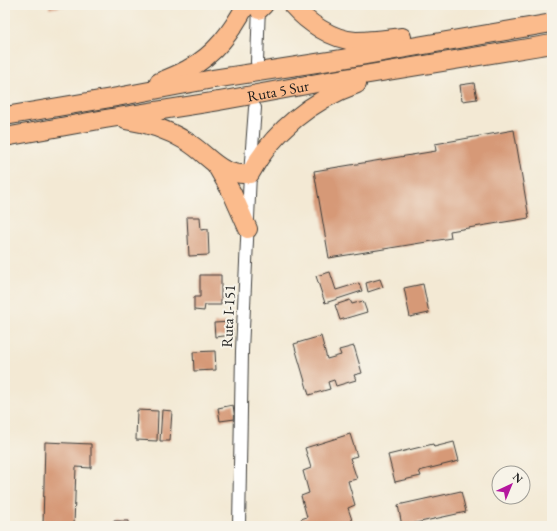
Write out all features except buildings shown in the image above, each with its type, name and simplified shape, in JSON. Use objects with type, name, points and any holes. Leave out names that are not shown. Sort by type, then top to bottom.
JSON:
[{"type":"highway","points":[[292,5],[319,28],[330,34],[354,41],[379,40],[466,29],[492,28],[512,30]]},
{"type":"highway","points":[[117,97],[149,86],[188,69],[200,62],[211,53],[257,6]]},
{"type":"highway","name":"Ruta 5 Sur","points":[[5,116],[213,79],[336,60],[552,23]]},
{"type":"highway","name":"Ruta 5 Sur","points":[[5,138],[105,119],[552,44]]},
{"type":"highway","points":[[105,119],[134,122],[162,129],[197,148],[216,165],[229,172],[236,174],[250,174],[257,161],[276,137],[310,108],[348,87],[396,70]]},
{"type":"highway","points":[[216,165],[232,193],[248,229]]},
{"type":"street","points":[[257,6],[257,62]]},
{"type":"street","name":"Ruta I-151","points":[[239,526],[242,351],[250,174],[255,108]]}]
